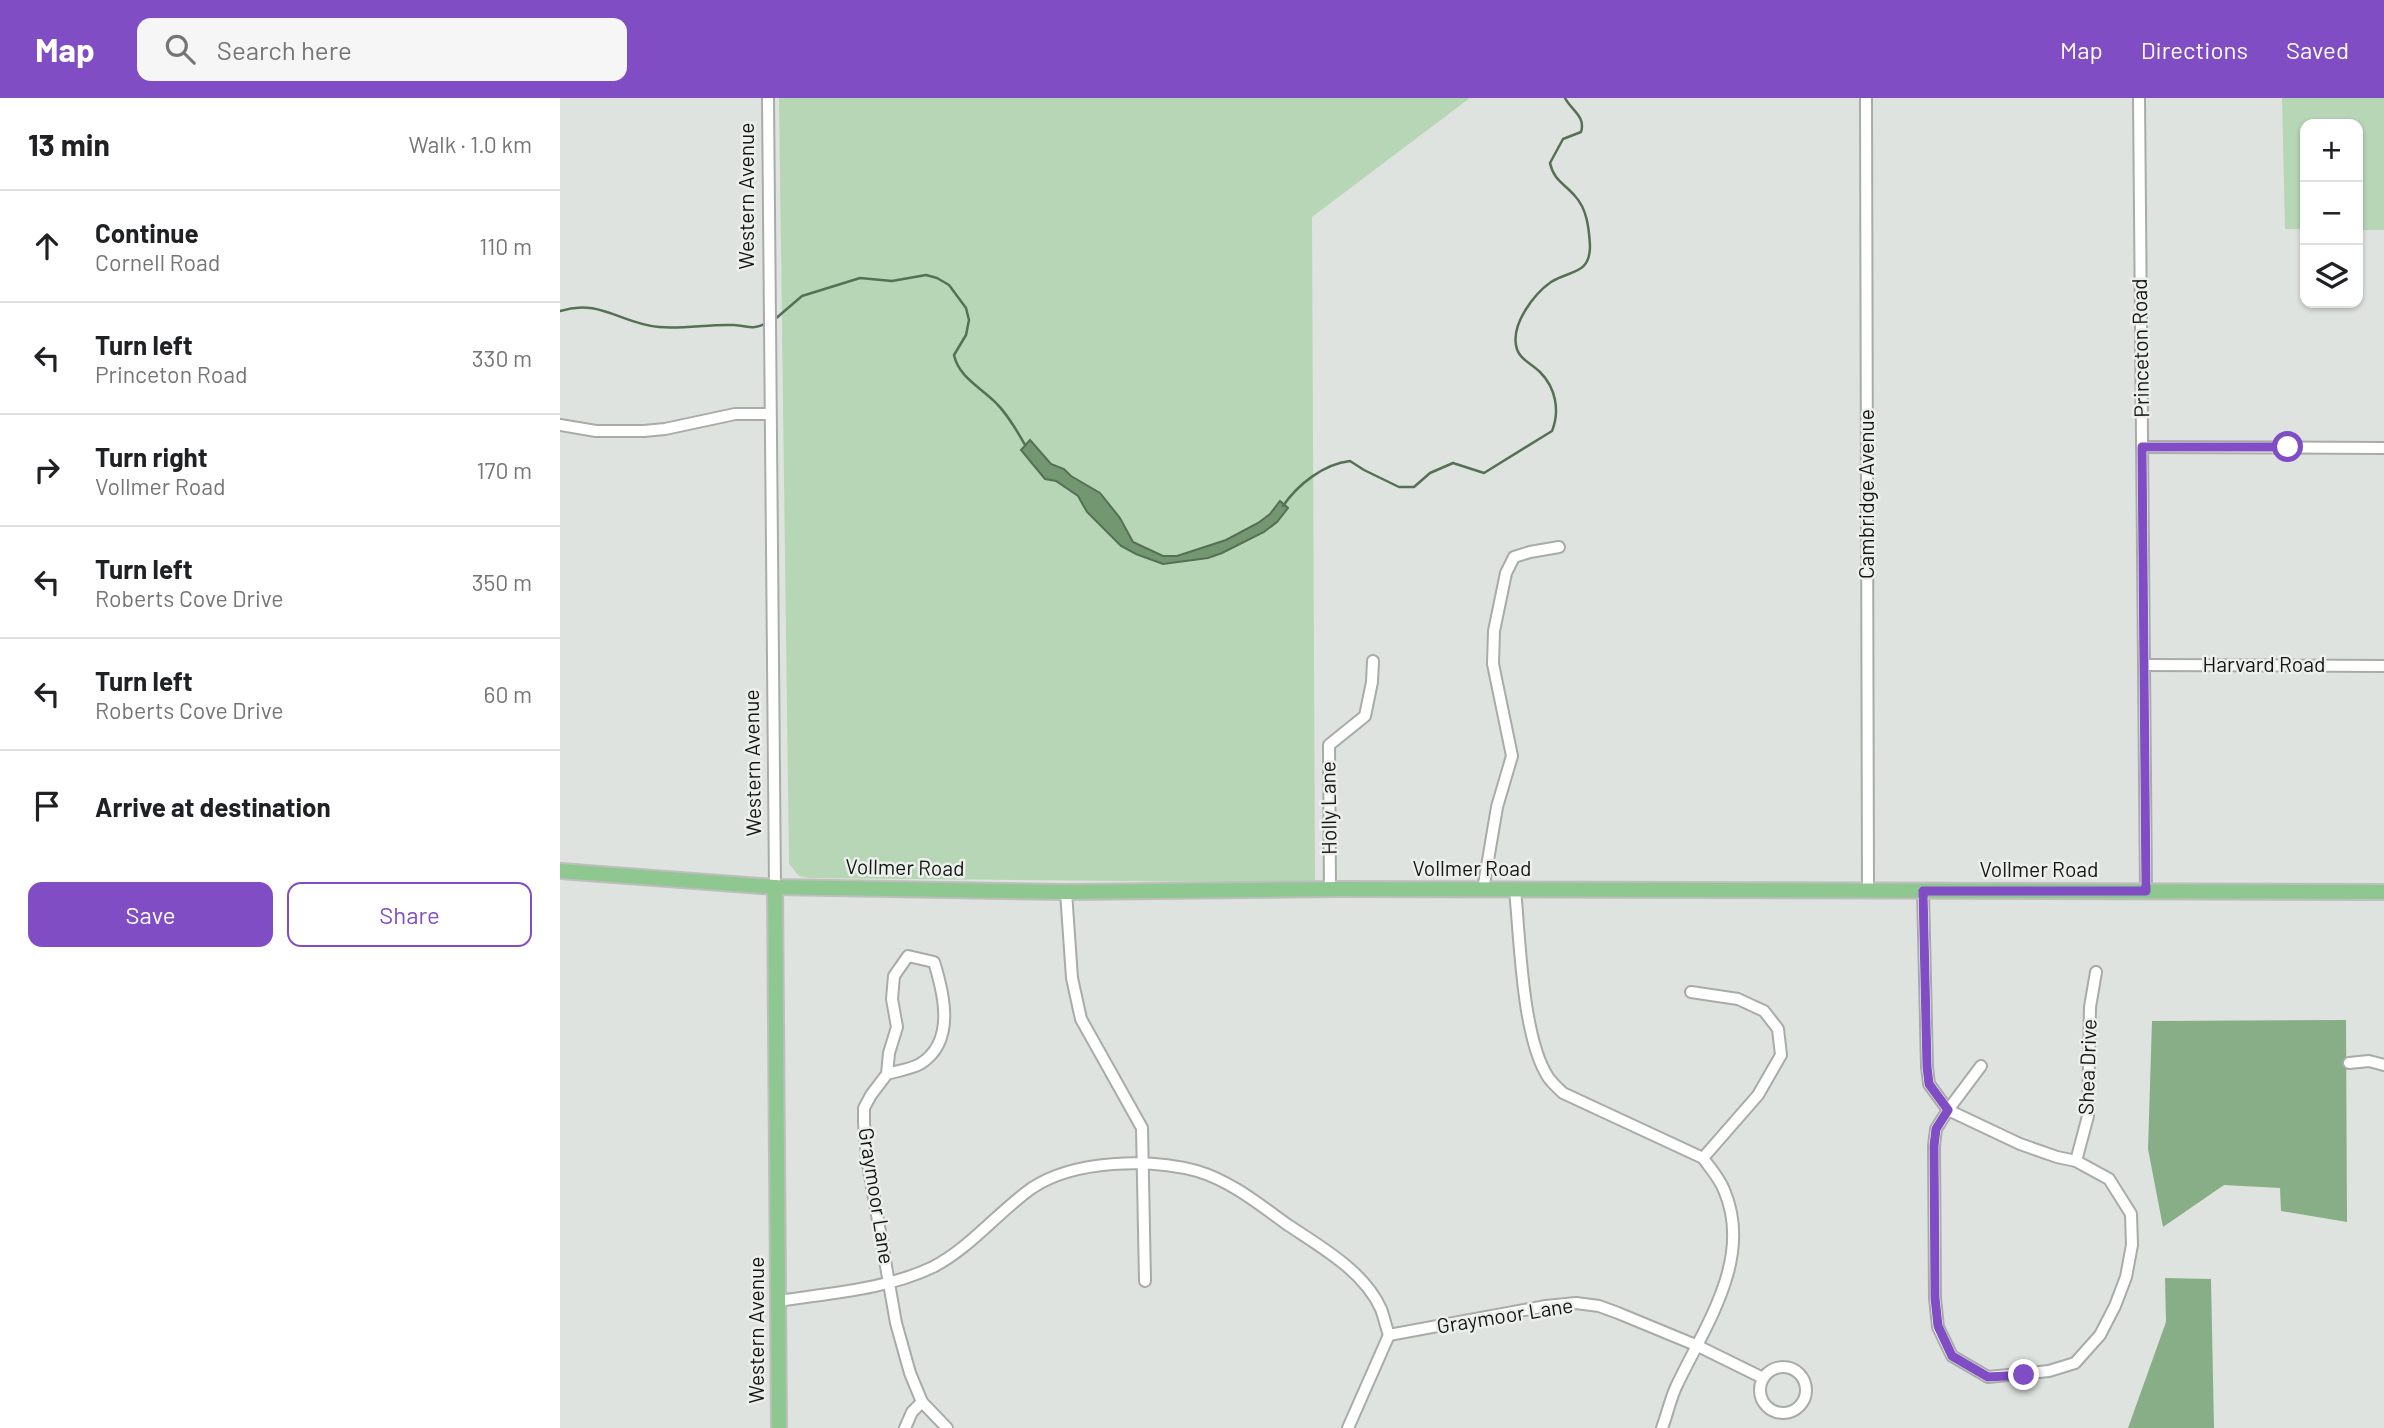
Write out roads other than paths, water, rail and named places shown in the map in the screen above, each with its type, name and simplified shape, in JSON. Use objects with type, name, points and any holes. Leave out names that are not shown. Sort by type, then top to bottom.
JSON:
[{"type":"main road","name":"Vollmer Road","points":[[560,871],[775,887],[1066,892],[1330,889],[2384,892]]},
{"type":"main road","name":"Western Avenue","points":[[775,887],[779,1428]]},
{"type":"street","name":"Western Avenue","points":[[768,98],[775,887]]},
{"type":"street","name":"Cambridge Avenue","points":[[1866,98],[1868,891]]},
{"type":"street","name":"Princeton Road","points":[[2139,98],[2146,891]]},
{"type":"street","points":[[560,425],[596,431],[644,431],[736,414],[770,414]]},
{"type":"street","points":[[2142,447],[2384,448]]},
{"type":"street","points":[[1483,890],[1497,807],[1512,756],[1493,664],[1494,631],[1506,573],[1514,557],[1559,547]]},
{"type":"street","name":"Holly Lane","points":[[1330,889],[1329,745],[1364,716],[1372,682],[1373,661]]},
{"type":"street","name":"Harvard Road","points":[[2144,665],[2384,666]]},
{"type":"street","points":[[1515,890],[1531,1028],[1540,1060],[1549,1078],[1563,1093],[1703,1158],[1724,1189],[1734,1226],[1733,1257],[1713,1313],[1675,1389],[1662,1428]]},
{"type":"street","points":[[1923,891],[1929,1084],[1948,1110],[2020,1144],[2076,1161],[2109,1179],[2131,1214],[2132,1245],[2126,1277],[2100,1335],[2075,1363],[2049,1371],[1988,1377],[1952,1356],[1938,1326],[1935,1298],[1936,1129],[1948,1110],[1981,1066]]},
{"type":"street","points":[[1066,892],[1072,978],[1081,1019],[1142,1128],[1145,1281]]},
{"type":"street","name":"Graymoor Lane","points":[[887,1074],[920,1064],[938,1046],[943,1032],[944,993],[934,962],[908,956],[894,976],[891,999],[897,1027],[887,1074],[864,1108],[864,1123],[867,1158],[902,1350],[922,1402],[947,1428]]},
{"type":"street","name":"Shea Drive","points":[[2076,1161],[2088,1116],[2090,1007],[2096,972]]},
{"type":"street","points":[[1691,992],[1738,999],[1764,1011],[1778,1029],[1781,1055],[1758,1095],[1703,1158]]},
{"type":"street","points":[[2349,1063],[2369,1061],[2384,1065]]},
{"type":"street","name":"Graymoor Lane","points":[[778,1301],[890,1283],[934,1266],[964,1245],[1031,1189],[1057,1174],[1090,1166],[1143,1164],[1197,1171],[1237,1189],[1345,1266],[1367,1287],[1381,1309],[1389,1335],[1546,1306],[1576,1303],[1599,1306],[1618,1313],[1698,1346],[1763,1378]]},
{"type":"street","points":[[1348,1428],[1389,1335]]},
{"type":"street","points":[[1775,1367],[1791,1367],[1798,1371],[1806,1385],[1804,1401],[1786,1413],[1772,1410],[1762,1399],[1760,1385],[1763,1378],[1775,1367]]},
{"type":"street","points":[[905,1428],[912,1412],[922,1402]]},
{"type":"waterway","points":[[1283,506],[1312,476],[1340,463],[1350,461],[1399,487],[1414,487],[1430,473],[1453,463],[1484,473],[1552,431],[1556,416],[1553,392],[1540,372],[1519,354],[1516,336],[1521,319],[1538,294],[1551,282],[1583,267],[1589,255],[1585,213],[1575,196],[1557,178],[1550,163],[1563,139],[1581,132],[1580,117],[1565,98]]},
{"type":"waterway","points":[[774,320],[802,296],[860,278],[892,281],[926,275],[937,278],[949,285],[966,308],[969,320],[966,335],[954,355],[957,363],[966,376],[1001,409],[1025,445]]},
{"type":"waterway","points":[[560,311],[587,308],[659,327],[753,327],[765,324]]}]
